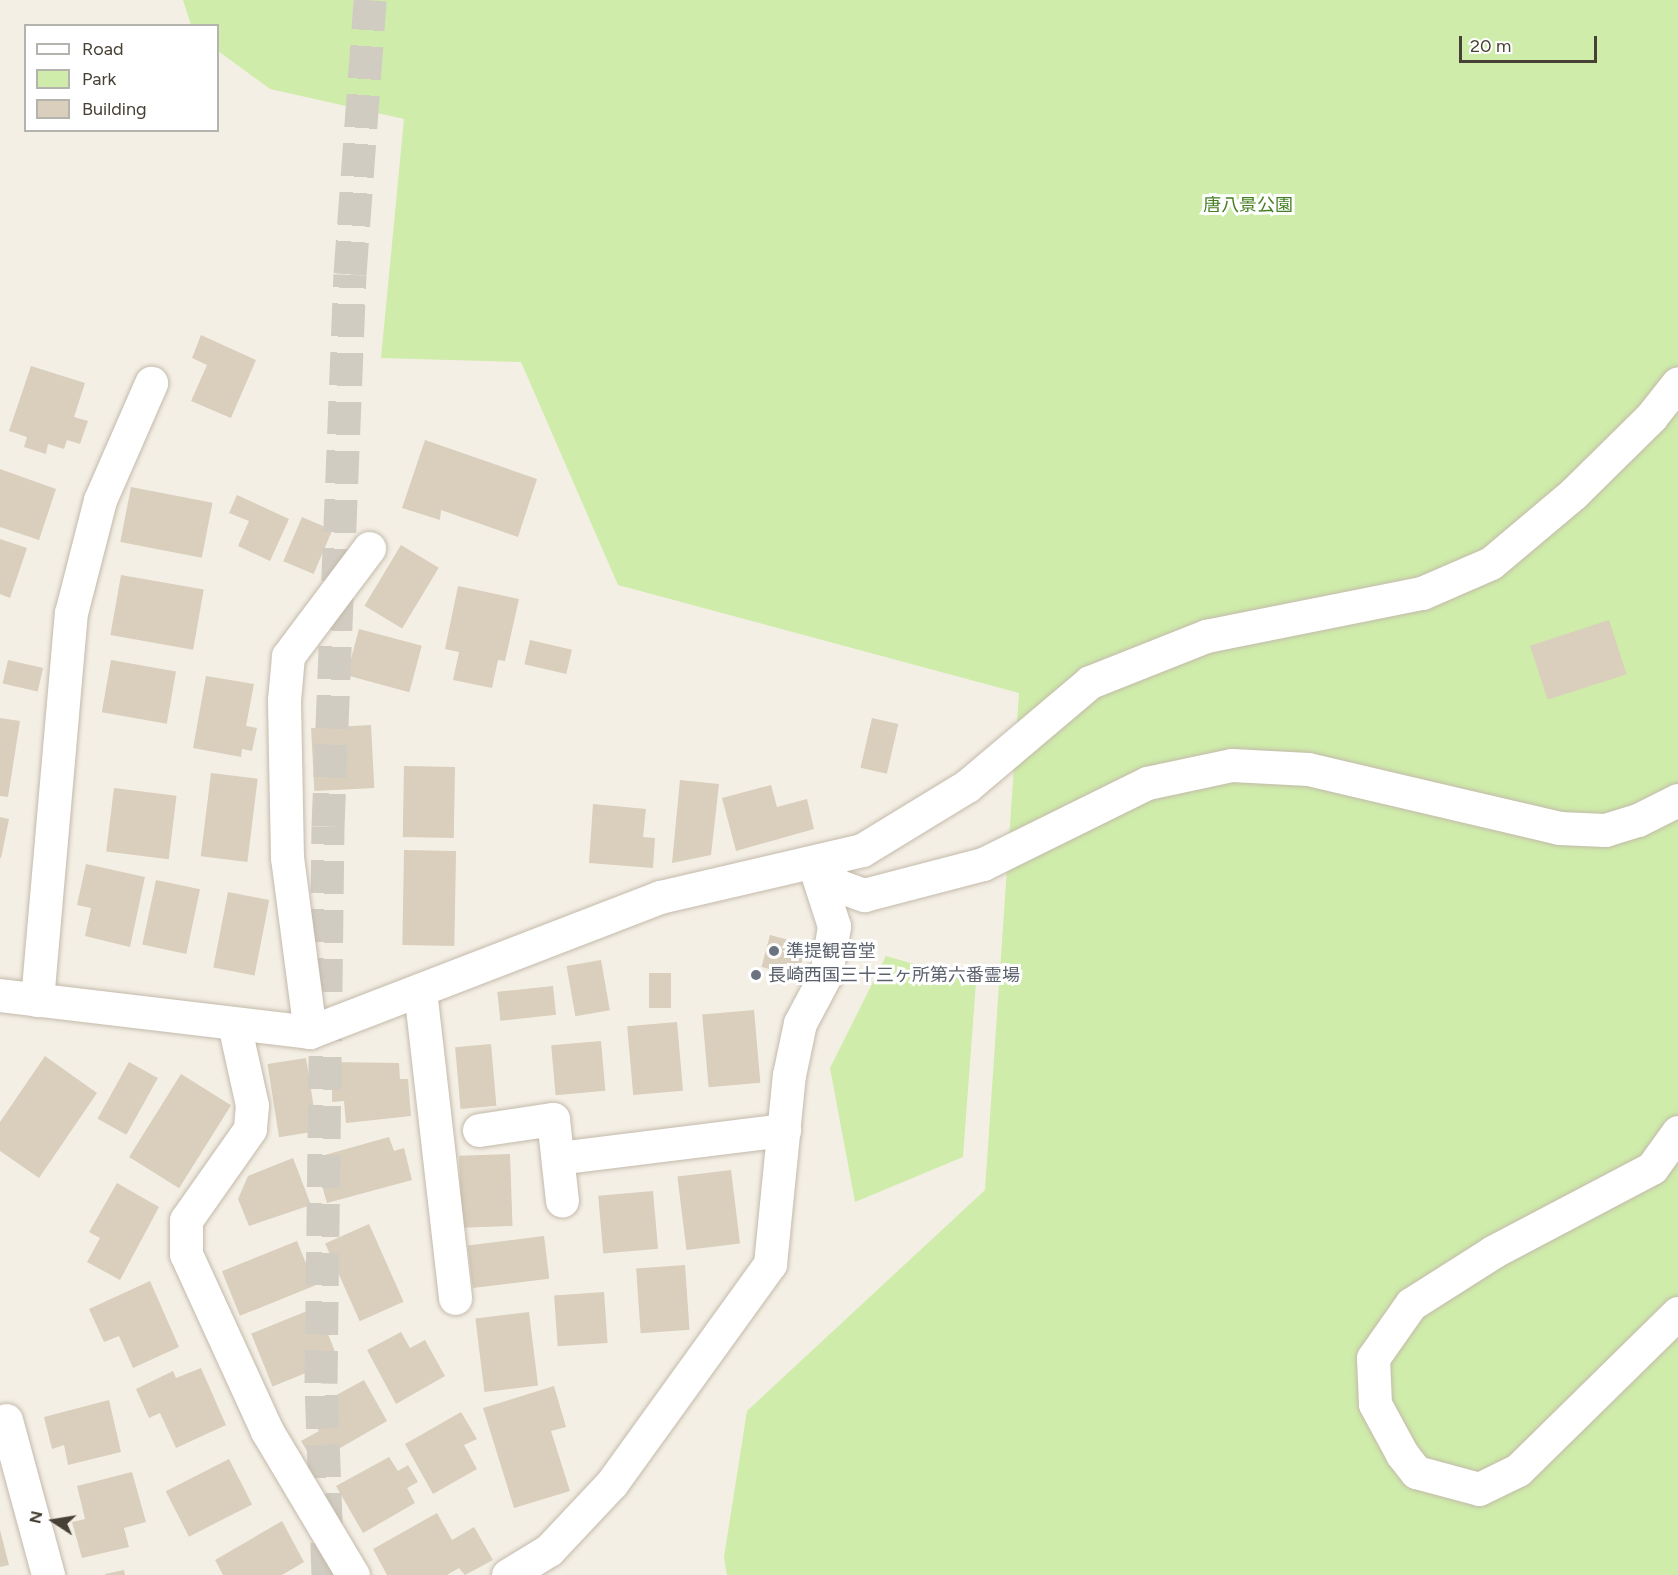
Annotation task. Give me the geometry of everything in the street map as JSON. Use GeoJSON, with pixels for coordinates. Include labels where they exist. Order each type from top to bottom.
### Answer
{"type":"FeatureCollection","features":[{"type":"Feature","properties":{"kind":"street"},"geometry":{"type":"LineString","coordinates":[[37,1000],[71,613],[99,500],[151,382]]}},
{"type":"Feature","properties":{"kind":"street"},"geometry":{"type":"LineString","coordinates":[[0,995],[310,1032],[660,897],[862,850],[967,786],[1090,682],[1206,636],[1422,593],[1491,563],[1573,494],[1651,417],[1678,383]]}},
{"type":"Feature","properties":{"kind":"street"},"geometry":{"type":"LineString","coordinates":[[310,1032],[287,858],[284,700],[288,656],[369,548]]}},
{"type":"Feature","properties":{"kind":"street"},"geometry":{"type":"LineString","coordinates":[[813,862],[839,886],[864,895],[983,864],[1147,783],[1232,765],[1308,769],[1559,828],[1605,830],[1638,820],[1678,800]]}},
{"type":"Feature","properties":{"kind":"street"},"geometry":{"type":"LineString","coordinates":[[508,1575],[549,1563],[612,1483],[770,1264],[789,1075],[800,1023],[826,974],[834,926],[813,862]]}},
{"type":"Feature","properties":{"kind":"street"},"geometry":{"type":"LineString","coordinates":[[420,990],[455,1298]]}},
{"type":"Feature","properties":{"kind":"street"},"geometry":{"type":"LineString","coordinates":[[234,1024],[252,1105],[250,1129],[186,1220],[186,1254],[267,1431],[353,1575]]}},
{"type":"Feature","properties":{"kind":"street"},"geometry":{"type":"LineString","coordinates":[[479,1130],[553,1119],[562,1202]]}},
{"type":"Feature","properties":{"kind":"street"},"geometry":{"type":"LineString","coordinates":[[558,1158],[784,1130]]}},
{"type":"Feature","properties":{"kind":"street"},"geometry":{"type":"LineString","coordinates":[[1678,1132],[1652,1168],[1492,1252],[1411,1304],[1373,1358],[1375,1404],[1402,1454],[1416,1472],[1479,1489],[1518,1470],[1678,1313]]}},
{"type":"Feature","properties":{"kind":"street"},"geometry":{"type":"LineString","coordinates":[[6,1420],[48,1575]]}},
{"type":"Feature","properties":{"kind":"green space","name":"唐八景公園"},"geometry":{"type":"Polygon","coordinates":[[[183,0],[1678,0],[1678,1575],[727,1575],[724,1557],[747,1411],[985,1190],[1019,693],[618,585],[521,362],[381,358],[404,119],[270,89],[219,52],[219,24],[191,24],[183,0]]]}},
{"type":"Feature","properties":{"kind":"green space"},"geometry":{"type":"Polygon","coordinates":[[[886,956],[976,982],[963,1157],[855,1202],[830,1068],[886,956]]]}},
{"type":"Feature","properties":{"kind":"building"},"geometry":{"type":"Polygon","coordinates":[[[201,335],[256,360],[231,418],[191,401],[207,365],[192,358],[201,335]]]}},
{"type":"Feature","properties":{"kind":"building"},"geometry":{"type":"Polygon","coordinates":[[[31,366],[85,383],[74,417],[88,421],[80,444],[67,440],[64,449],[48,444],[46,454],[24,447],[27,437],[9,431],[31,366]]]}},
{"type":"Feature","properties":{"kind":"building"},"geometry":{"type":"Polygon","coordinates":[[[425,440],[537,479],[518,537],[441,510],[440,520],[402,508],[425,440]]]}},
{"type":"Feature","properties":{"kind":"building"},"geometry":{"type":"Polygon","coordinates":[[[0,469],[56,489],[39,540],[0,527],[0,469]]]}},
{"type":"Feature","properties":{"kind":"building"},"geometry":{"type":"Polygon","coordinates":[[[131,487],[212,503],[202,558],[120,542],[131,487]]]}},
{"type":"Feature","properties":{"kind":"building"},"geometry":{"type":"Polygon","coordinates":[[[237,495],[289,519],[270,561],[238,546],[249,521],[229,513],[237,495]]]}},
{"type":"Feature","properties":{"kind":"building"},"geometry":{"type":"Polygon","coordinates":[[[302,517],[332,530],[314,574],[283,561],[302,517]]]}},
{"type":"Feature","properties":{"kind":"building"},"geometry":{"type":"Polygon","coordinates":[[[0,539],[27,548],[10,598],[0,594],[0,539]]]}},
{"type":"Feature","properties":{"kind":"building"},"geometry":{"type":"Polygon","coordinates":[[[401,545],[439,568],[402,629],[364,606],[401,545]]]}},
{"type":"Feature","properties":{"kind":"building"},"geometry":{"type":"Polygon","coordinates":[[[121,575],[204,590],[193,650],[110,635],[121,575]]]}},
{"type":"Feature","properties":{"kind":"building"},"geometry":{"type":"Polygon","coordinates":[[[458,586],[519,599],[505,661],[498,660],[492,688],[453,680],[459,652],[445,649],[458,586]]]}},
{"type":"Feature","properties":{"kind":"building"},"geometry":{"type":"Polygon","coordinates":[[[1609,620],[1627,674],[1548,700],[1530,646],[1609,620]]]}},
{"type":"Feature","properties":{"kind":"building"},"geometry":{"type":"Polygon","coordinates":[[[359,629],[422,646],[409,692],[347,675],[359,629]]]}},
{"type":"Feature","properties":{"kind":"building"},"geometry":{"type":"Polygon","coordinates":[[[530,640],[572,650],[566,674],[524,664],[530,640]]]}},
{"type":"Feature","properties":{"kind":"building"},"geometry":{"type":"Polygon","coordinates":[[[8,660],[43,668],[38,691],[3,683],[8,660]]]}},
{"type":"Feature","properties":{"kind":"building"},"geometry":{"type":"Polygon","coordinates":[[[111,660],[176,671],[167,724],[102,712],[111,660]]]}},
{"type":"Feature","properties":{"kind":"building"},"geometry":{"type":"Polygon","coordinates":[[[206,676],[254,684],[246,726],[257,728],[252,751],[242,749],[241,757],[193,748],[206,676]]]}},
{"type":"Feature","properties":{"kind":"building"},"geometry":{"type":"Polygon","coordinates":[[[0,718],[20,721],[8,797],[0,796],[0,718]]]}},
{"type":"Feature","properties":{"kind":"building"},"geometry":{"type":"Polygon","coordinates":[[[872,718],[898,724],[887,774],[861,768],[872,718]]]}},
{"type":"Feature","properties":{"kind":"building"},"geometry":{"type":"Polygon","coordinates":[[[371,725],[374,788],[314,791],[311,728],[371,725]]]}},
{"type":"Feature","properties":{"kind":"building"},"geometry":{"type":"Polygon","coordinates":[[[404,766],[455,767],[454,838],[403,837],[404,766]]]}},
{"type":"Feature","properties":{"kind":"building"},"geometry":{"type":"Polygon","coordinates":[[[211,773],[258,779],[247,862],[201,856],[211,773]]]}},
{"type":"Feature","properties":{"kind":"building"},"geometry":{"type":"Polygon","coordinates":[[[680,780],[719,784],[711,855],[672,863],[680,780]]]}},
{"type":"Feature","properties":{"kind":"building"},"geometry":{"type":"Polygon","coordinates":[[[771,785],[777,807],[807,799],[814,829],[736,851],[722,798],[771,785]]]}},
{"type":"Feature","properties":{"kind":"building"},"geometry":{"type":"Polygon","coordinates":[[[114,788],[177,796],[169,859],[106,852],[114,788]]]}},
{"type":"Feature","properties":{"kind":"building"},"geometry":{"type":"Polygon","coordinates":[[[593,804],[646,809],[643,837],[655,838],[653,868],[589,863],[593,804]]]}},
{"type":"Feature","properties":{"kind":"building"},"geometry":{"type":"Polygon","coordinates":[[[0,817],[9,819],[1,858],[0,858],[0,817]]]}},
{"type":"Feature","properties":{"kind":"building"},"geometry":{"type":"Polygon","coordinates":[[[404,850],[456,851],[454,946],[402,945],[404,850]]]}},
{"type":"Feature","properties":{"kind":"building"},"geometry":{"type":"Polygon","coordinates":[[[86,864],[145,877],[130,947],[85,936],[91,908],[77,905],[86,864]]]}},
{"type":"Feature","properties":{"kind":"building"},"geometry":{"type":"Polygon","coordinates":[[[156,880],[200,889],[186,954],[142,945],[156,880]]]}},
{"type":"Feature","properties":{"kind":"building"},"geometry":{"type":"Polygon","coordinates":[[[228,892],[269,900],[255,976],[213,968],[228,892]]]}},
{"type":"Feature","properties":{"kind":"building"},"geometry":{"type":"Polygon","coordinates":[[[770,935],[807,945],[798,977],[761,967],[770,935]]]}},
{"type":"Feature","properties":{"kind":"building"},"geometry":{"type":"Polygon","coordinates":[[[601,960],[610,1010],[575,1016],[567,966],[601,960]]]}},
{"type":"Feature","properties":{"kind":"building"},"geometry":{"type":"Polygon","coordinates":[[[649,973],[671,973],[671,1008],[649,1008],[649,973]]]}},
{"type":"Feature","properties":{"kind":"building"},"geometry":{"type":"Polygon","coordinates":[[[553,986],[556,1015],[500,1021],[497,992],[553,986]]]}},
{"type":"Feature","properties":{"kind":"building"},"geometry":{"type":"Polygon","coordinates":[[[754,1010],[760,1083],[709,1087],[702,1015],[754,1010]]]}},
{"type":"Feature","properties":{"kind":"building"},"geometry":{"type":"Polygon","coordinates":[[[677,1022],[683,1091],[633,1095],[627,1026],[677,1022]]]}},
{"type":"Feature","properties":{"kind":"building"},"geometry":{"type":"Polygon","coordinates":[[[601,1041],[605,1091],[556,1095],[551,1045],[601,1041]]]}},
{"type":"Feature","properties":{"kind":"building"},"geometry":{"type":"Polygon","coordinates":[[[491,1044],[496,1106],[461,1109],[455,1047],[491,1044]]]}},
{"type":"Feature","properties":{"kind":"building"},"geometry":{"type":"Polygon","coordinates":[[[45,1056],[97,1093],[39,1178],[0,1151],[0,1122],[45,1056]]]}},
{"type":"Feature","properties":{"kind":"building"},"geometry":{"type":"Polygon","coordinates":[[[306,1058],[318,1131],[279,1137],[267,1064],[306,1058]]]}},
{"type":"Feature","properties":{"kind":"building"},"geometry":{"type":"Polygon","coordinates":[[[129,1062],[158,1078],[126,1135],[97,1119],[129,1062]]]}},
{"type":"Feature","properties":{"kind":"building"},"geometry":{"type":"Polygon","coordinates":[[[332,1062],[399,1063],[400,1079],[408,1079],[411,1116],[346,1123],[344,1101],[332,1102],[332,1062]]]}},
{"type":"Feature","properties":{"kind":"building"},"geometry":{"type":"Polygon","coordinates":[[[181,1074],[231,1105],[179,1188],[129,1157],[181,1074]]]}},
{"type":"Feature","properties":{"kind":"building"},"geometry":{"type":"Polygon","coordinates":[[[389,1137],[394,1151],[404,1148],[412,1180],[327,1203],[314,1158],[389,1137]]]}},
{"type":"Feature","properties":{"kind":"building"},"geometry":{"type":"Polygon","coordinates":[[[510,1154],[513,1226],[462,1228],[459,1156],[510,1154]]]}},
{"type":"Feature","properties":{"kind":"building"},"geometry":{"type":"Polygon","coordinates":[[[293,1158],[311,1205],[249,1226],[238,1199],[248,1176],[293,1158]]]}},
{"type":"Feature","properties":{"kind":"building"},"geometry":{"type":"Polygon","coordinates":[[[731,1170],[740,1243],[686,1250],[677,1177],[731,1170]]]}},
{"type":"Feature","properties":{"kind":"building"},"geometry":{"type":"Polygon","coordinates":[[[117,1183],[159,1207],[120,1280],[87,1262],[100,1238],[89,1232],[117,1183]]]}},
{"type":"Feature","properties":{"kind":"building"},"geometry":{"type":"Polygon","coordinates":[[[653,1191],[658,1249],[603,1254],[598,1196],[653,1191]]]}},
{"type":"Feature","properties":{"kind":"building"},"geometry":{"type":"Polygon","coordinates":[[[369,1224],[404,1302],[360,1321],[325,1244],[369,1224]]]}},
{"type":"Feature","properties":{"kind":"building"},"geometry":{"type":"Polygon","coordinates":[[[544,1236],[549,1279],[473,1288],[468,1245],[544,1236]]]}},
{"type":"Feature","properties":{"kind":"building"},"geometry":{"type":"Polygon","coordinates":[[[297,1241],[315,1286],[240,1316],[222,1271],[297,1241]]]}},
{"type":"Feature","properties":{"kind":"building"},"geometry":{"type":"Polygon","coordinates":[[[685,1265],[690,1330],[641,1333],[636,1268],[685,1265]]]}},
{"type":"Feature","properties":{"kind":"building"},"geometry":{"type":"Polygon","coordinates":[[[150,1281],[179,1347],[133,1368],[119,1336],[104,1342],[89,1309],[150,1281]]]}},
{"type":"Feature","properties":{"kind":"building"},"geometry":{"type":"Polygon","coordinates":[[[604,1292],[608,1343],[558,1346],[554,1295],[604,1292]]]}},
{"type":"Feature","properties":{"kind":"building"},"geometry":{"type":"Polygon","coordinates":[[[317,1307],[338,1360],[273,1386],[251,1334],[317,1307]]]}},
{"type":"Feature","properties":{"kind":"building"},"geometry":{"type":"Polygon","coordinates":[[[529,1312],[538,1385],[484,1392],[475,1319],[529,1312]]]}},
{"type":"Feature","properties":{"kind":"building"},"geometry":{"type":"Polygon","coordinates":[[[401,1332],[410,1348],[425,1340],[445,1376],[396,1404],[367,1350],[401,1332]]]}},
{"type":"Feature","properties":{"kind":"building"},"geometry":{"type":"Polygon","coordinates":[[[201,1368],[226,1425],[176,1448],[160,1413],[149,1418],[136,1389],[173,1371],[176,1378],[201,1368]]]}},
{"type":"Feature","properties":{"kind":"building"},"geometry":{"type":"Polygon","coordinates":[[[364,1380],[387,1421],[314,1463],[301,1441],[319,1431],[307,1411],[364,1380]]]}},
{"type":"Feature","properties":{"kind":"building"},"geometry":{"type":"Polygon","coordinates":[[[554,1386],[566,1427],[551,1431],[570,1491],[514,1508],[483,1408],[554,1386]]]}},
{"type":"Feature","properties":{"kind":"building"},"geometry":{"type":"Polygon","coordinates":[[[109,1400],[121,1452],[68,1465],[64,1445],[52,1449],[44,1417],[109,1400]]]}},
{"type":"Feature","properties":{"kind":"building"},"geometry":{"type":"Polygon","coordinates":[[[461,1412],[477,1439],[464,1445],[477,1469],[433,1494],[405,1444],[461,1412]]]}},
{"type":"Feature","properties":{"kind":"building"},"geometry":{"type":"Polygon","coordinates":[[[389,1457],[398,1471],[408,1465],[418,1482],[407,1488],[415,1503],[363,1533],[336,1486],[389,1457]]]}},
{"type":"Feature","properties":{"kind":"building"},"geometry":{"type":"Polygon","coordinates":[[[229,1459],[252,1504],[189,1537],[166,1491],[229,1459]]]}},
{"type":"Feature","properties":{"kind":"building"},"geometry":{"type":"Polygon","coordinates":[[[132,1472],[146,1522],[124,1528],[129,1547],[82,1558],[72,1522],[85,1519],[77,1486],[132,1472]]]}},
{"type":"Feature","properties":{"kind":"building"},"geometry":{"type":"Polygon","coordinates":[[[437,1513],[452,1540],[474,1527],[493,1560],[465,1575],[459,1568],[447,1575],[387,1575],[373,1549],[437,1513]]]}},
{"type":"Feature","properties":{"kind":"building"},"geometry":{"type":"Polygon","coordinates":[[[282,1521],[304,1562],[282,1575],[223,1575],[215,1560],[282,1521]]]}},
{"type":"Feature","properties":{"kind":"building"},"geometry":{"type":"Polygon","coordinates":[[[0,1530],[9,1565],[0,1567],[0,1530]]]}},
{"type":"Feature","properties":{"kind":"building"},"geometry":{"type":"Polygon","coordinates":[[[124,1570],[125,1575],[105,1575],[105,1574],[124,1570]]]}},
{"type":"Feature","properties":{"kind":"tunnel"},"geometry":{"type":"LineString","coordinates":[[328,1575],[321,1383],[328,826],[350,274],[370,0]]}},
{"type":"Feature","properties":{"kind":"place","name":"準提観音堂"},"geometry":{"type":"Point","coordinates":[774,951]}},
{"type":"Feature","properties":{"kind":"place","name":"長崎西国三十三ヶ所第六番霊場"},"geometry":{"type":"Point","coordinates":[756,975]}}]}
